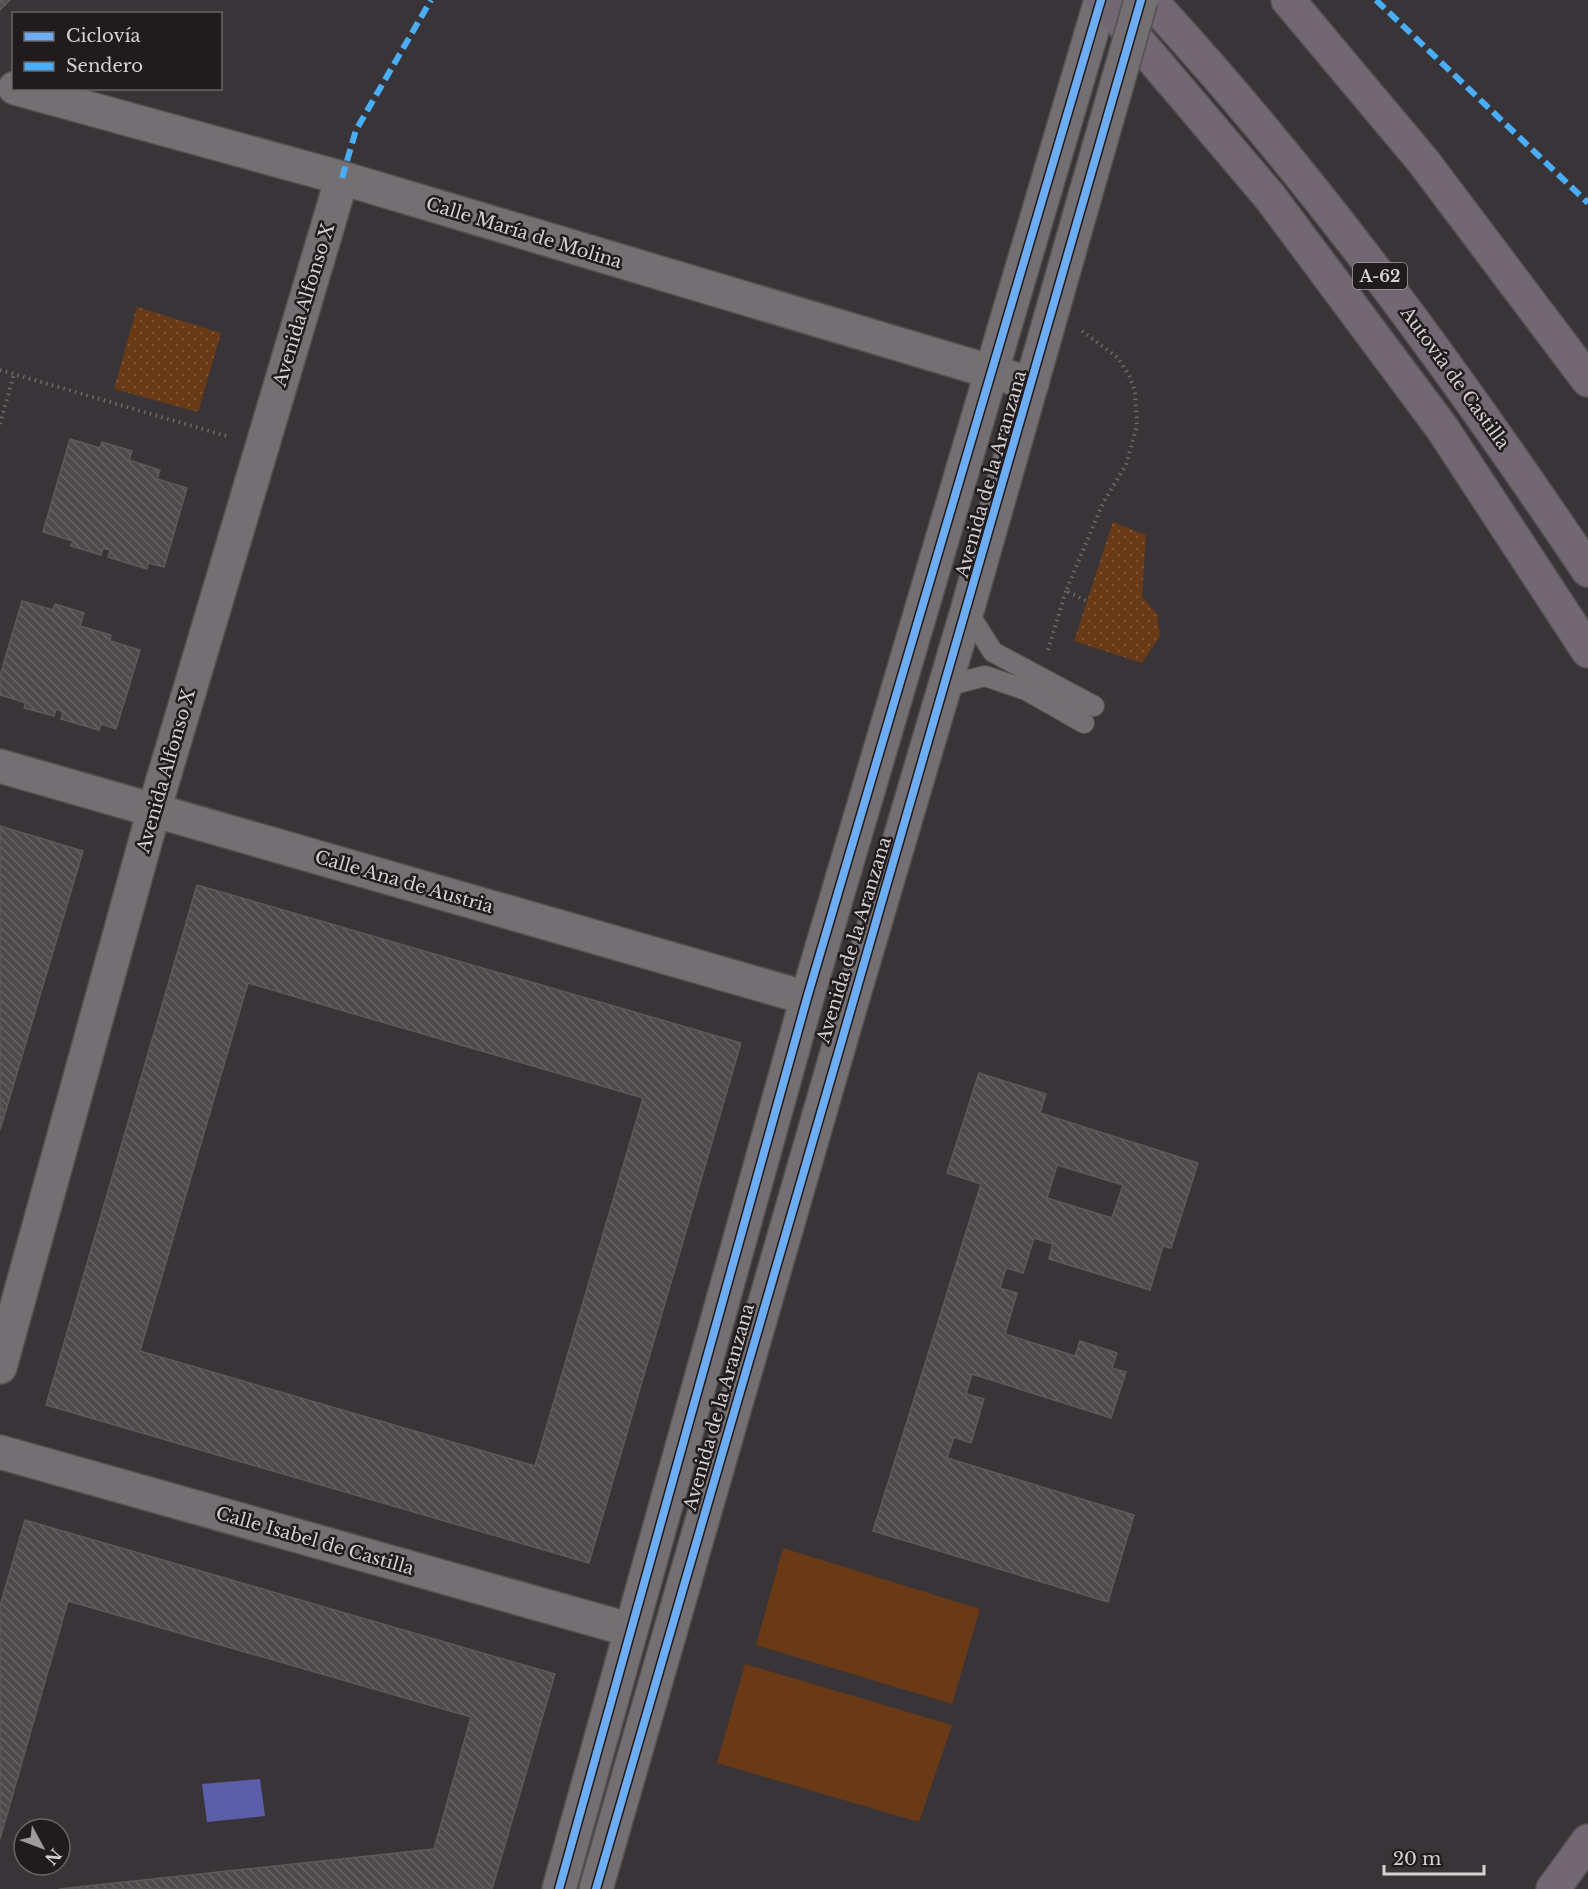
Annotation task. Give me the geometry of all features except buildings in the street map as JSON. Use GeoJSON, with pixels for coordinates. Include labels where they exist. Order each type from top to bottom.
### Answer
{"type":"FeatureCollection","features":[{"type":"Feature","properties":{"kind":"highway"},"geometry":{"type":"LineString","coordinates":[[1102,0],[1270,197],[1442,428],[1588,651]]}},
{"type":"Feature","properties":{"kind":"highway","name":"Autovía de Castilla"},"geometry":{"type":"LineString","coordinates":[[1150,0],[1335,216],[1489,423],[1588,570]]}},
{"type":"Feature","properties":{"kind":"highway"},"geometry":{"type":"LineString","coordinates":[[1288,0],[1423,161],[1588,380]]}},
{"type":"Feature","properties":{"kind":"highway"},"geometry":{"type":"LineString","coordinates":[[1553,1889],[1588,1841]]}},
{"type":"Feature","properties":{"kind":"street","name":"Avenida de la Aranzana"},"geometry":{"type":"LineString","coordinates":[[559,1889],[807,999],[1102,0]]}},
{"type":"Feature","properties":{"kind":"street","name":"Avenida de la Aranzana"},"geometry":{"type":"LineString","coordinates":[[596,1889],[849,1011],[968,612],[1141,0]]}},
{"type":"Feature","properties":{"kind":"street","name":"Calle María de Molina"},"geometry":{"type":"LineString","coordinates":[[21,90],[342,178],[1032,384]]}},
{"type":"Feature","properties":{"kind":"street","name":"Avenida Alfonso X"},"geometry":{"type":"LineString","coordinates":[[0,1367],[154,810],[342,178]]}},
{"type":"Feature","properties":{"kind":"street","name":"Calle Ana de Austria"},"geometry":{"type":"LineString","coordinates":[[0,765],[807,999]]}},
{"type":"Feature","properties":{"kind":"street","name":"Calle Isabel de Castilla"},"geometry":{"type":"LineString","coordinates":[[0,1452],[631,1630]]}},
{"type":"Feature","properties":{"kind":"lane"},"geometry":{"type":"LineString","coordinates":[[946,686],[985,676],[1089,714],[1034,674],[993,652],[968,612]]}},
{"type":"Feature","properties":{"kind":"path"},"geometry":{"type":"LineString","coordinates":[[1034,674],[1047,653],[1066,591],[1103,503],[1126,465],[1137,426],[1135,391],[1119,358],[1053,311]]}},
{"type":"Feature","properties":{"kind":"path"},"geometry":{"type":"LineString","coordinates":[[0,370],[262,447]]}},
{"type":"Feature","properties":{"kind":"path"},"geometry":{"type":"LineString","coordinates":[[0,424],[14,374]]}},
{"type":"Feature","properties":{"kind":"path"},"geometry":{"type":"LineString","coordinates":[[1066,591],[1087,601]]}},
{"type":"Feature","properties":{"kind":"shaded area"},"geometry":{"type":"Polygon","coordinates":[[[137,307],[221,333],[198,412],[114,389],[137,307]]]}},
{"type":"Feature","properties":{"kind":"shaded area"},"geometry":{"type":"Polygon","coordinates":[[[1113,522],[1146,535],[1142,597],[1157,614],[1160,636],[1142,663],[1074,641],[1113,522]]]}},
{"type":"Feature","properties":{"kind":"shaded area"},"geometry":{"type":"Polygon","coordinates":[[[783,1548],[980,1609],[952,1704],[756,1645],[783,1548]]]}},
{"type":"Feature","properties":{"kind":"shaded area"},"geometry":{"type":"Polygon","coordinates":[[[745,1664],[952,1725],[919,1822],[717,1763],[745,1664]]]}},
{"type":"Feature","properties":{"kind":"shaded area"},"geometry":{"type":"Polygon","coordinates":[[[260,1779],[265,1816],[207,1822],[202,1784],[260,1779]]]}},
{"type":"Feature","properties":{"kind":"marked path"},"geometry":{"type":"LineString","coordinates":[[342,178],[356,130],[431,0]]}},
{"type":"Feature","properties":{"kind":"marked path"},"geometry":{"type":"LineString","coordinates":[[1376,0],[1588,203]]}},
{"type":"Feature","properties":{"kind":"cycle path"},"geometry":{"type":"LineString","coordinates":[[559,1889],[807,998],[1101,0]]}},
{"type":"Feature","properties":{"kind":"cycle path"},"geometry":{"type":"LineString","coordinates":[[596,1889],[1141,0]]}}]}
